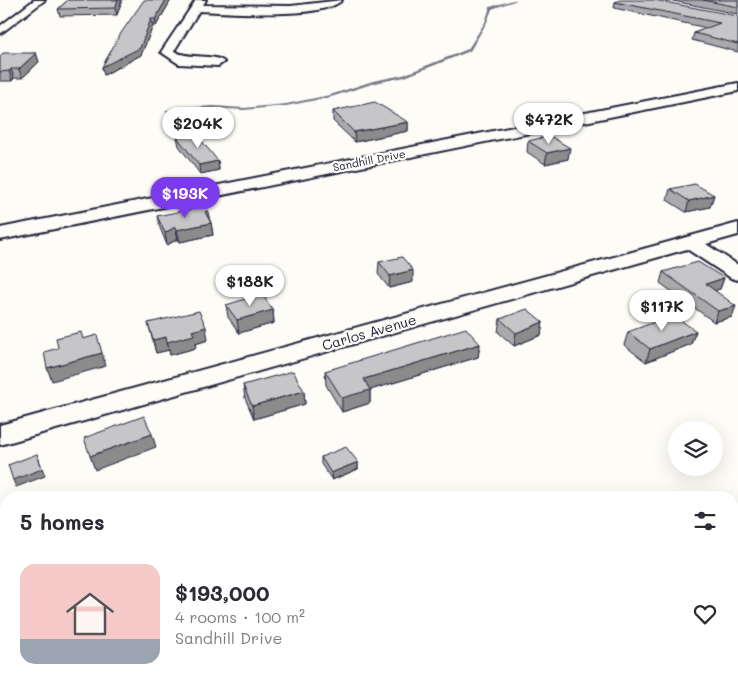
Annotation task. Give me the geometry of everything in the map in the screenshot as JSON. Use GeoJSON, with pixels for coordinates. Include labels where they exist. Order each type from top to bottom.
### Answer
{"type":"FeatureCollection","features":[{"type":"Feature","properties":{"kind":"street"},"geometry":{"type":"LineString","coordinates":[[0,31],[40,0]]}},
{"type":"Feature","properties":{"kind":"street"},"geometry":{"type":"LineString","coordinates":[[218,62],[179,60],[167,52],[198,4],[311,8],[330,4],[338,0]]}},
{"type":"Feature","properties":{"kind":"street","name":"Sandhill Drive"},"geometry":{"type":"LineString","coordinates":[[0,234],[738,87]]}},
{"type":"Feature","properties":{"kind":"street","name":"Carlos Avenue"},"geometry":{"type":"LineString","coordinates":[[0,435],[738,229]]}},
{"type":"Feature","properties":{"kind":"street"},"geometry":{"type":"LineString","coordinates":[[689,242],[738,274]]}},
{"type":"Feature","properties":{"kind":"building"},"geometry":{"type":"Polygon","coordinates":[[[68,0],[118,0],[115,8],[58,9],[68,0]]]}},
{"type":"Feature","properties":{"kind":"building"},"geometry":{"type":"Polygon","coordinates":[[[144,0],[166,0],[155,19],[151,19],[140,48],[102,67],[119,36],[144,0]]]}},
{"type":"Feature","properties":{"kind":"building"},"geometry":{"type":"Polygon","coordinates":[[[620,0],[654,0],[738,16],[738,44],[694,33],[720,23],[615,2],[620,0]]]}},
{"type":"Feature","properties":{"kind":"building"},"geometry":{"type":"Polygon","coordinates":[[[703,0],[738,0],[738,7],[703,0]]]}},
{"type":"Feature","properties":{"kind":"building"},"geometry":{"type":"Polygon","coordinates":[[[3,53],[36,53],[19,69],[0,72],[0,56],[3,53]]]}},
{"type":"Feature","properties":{"kind":"building"},"geometry":{"type":"Polygon","coordinates":[[[375,102],[408,122],[354,132],[333,111],[375,102]]]}},
{"type":"Feature","properties":{"kind":"building"},"geometry":{"type":"Polygon","coordinates":[[[196,134],[218,161],[199,165],[177,137],[196,134]]]}},
{"type":"Feature","properties":{"kind":"building"},"geometry":{"type":"Polygon","coordinates":[[[550,136],[570,148],[547,153],[528,141],[550,136]]]}},
{"type":"Feature","properties":{"kind":"building"},"geometry":{"type":"Polygon","coordinates":[[[695,184],[714,195],[689,201],[670,189],[695,184]]]}},
{"type":"Feature","properties":{"kind":"building"},"geometry":{"type":"Polygon","coordinates":[[[207,206],[208,211],[205,212],[211,223],[177,230],[175,227],[165,233],[157,216],[207,206]]]}},
{"type":"Feature","properties":{"kind":"building"},"geometry":{"type":"Polygon","coordinates":[[[402,257],[413,270],[390,276],[379,262],[402,257]]]}},
{"type":"Feature","properties":{"kind":"building"},"geometry":{"type":"Polygon","coordinates":[[[698,262],[724,278],[706,284],[736,306],[718,311],[663,272],[698,262]]]}},
{"type":"Feature","properties":{"kind":"building"},"geometry":{"type":"Polygon","coordinates":[[[262,294],[273,310],[237,320],[226,305],[262,294]]]}},
{"type":"Feature","properties":{"kind":"building"},"geometry":{"type":"Polygon","coordinates":[[[527,309],[543,322],[516,333],[500,319],[527,309]]]}},
{"type":"Feature","properties":{"kind":"building"},"geometry":{"type":"Polygon","coordinates":[[[199,311],[206,327],[192,331],[194,335],[167,342],[166,337],[153,340],[148,323],[199,311]]]}},
{"type":"Feature","properties":{"kind":"building"},"geometry":{"type":"Polygon","coordinates":[[[673,315],[696,331],[650,349],[628,332],[673,315]]]}},
{"type":"Feature","properties":{"kind":"building"},"geometry":{"type":"Polygon","coordinates":[[[466,328],[480,344],[364,379],[370,390],[342,398],[325,371],[466,328]]]}},
{"type":"Feature","properties":{"kind":"building"},"geometry":{"type":"Polygon","coordinates":[[[81,332],[83,339],[97,335],[102,353],[47,368],[44,352],[58,348],[56,338],[81,332]]]}},
{"type":"Feature","properties":{"kind":"building"},"geometry":{"type":"Polygon","coordinates":[[[293,371],[304,391],[252,406],[243,385],[293,371]]]}},
{"type":"Feature","properties":{"kind":"building"},"geometry":{"type":"Polygon","coordinates":[[[144,416],[152,434],[90,456],[84,438],[144,416]]]}},
{"type":"Feature","properties":{"kind":"building"},"geometry":{"type":"Polygon","coordinates":[[[346,447],[358,462],[331,473],[321,457],[346,447]]]}},
{"type":"Feature","properties":{"kind":"building"},"geometry":{"type":"Polygon","coordinates":[[[37,454],[42,469],[13,480],[8,465],[37,454]]]}},
{"type":"Feature","properties":{"kind":"waterway"},"geometry":{"type":"LineString","coordinates":[[167,111],[212,107],[244,109],[286,105],[331,96],[374,82],[404,76],[469,50],[486,22],[491,8],[516,0]]}}]}
